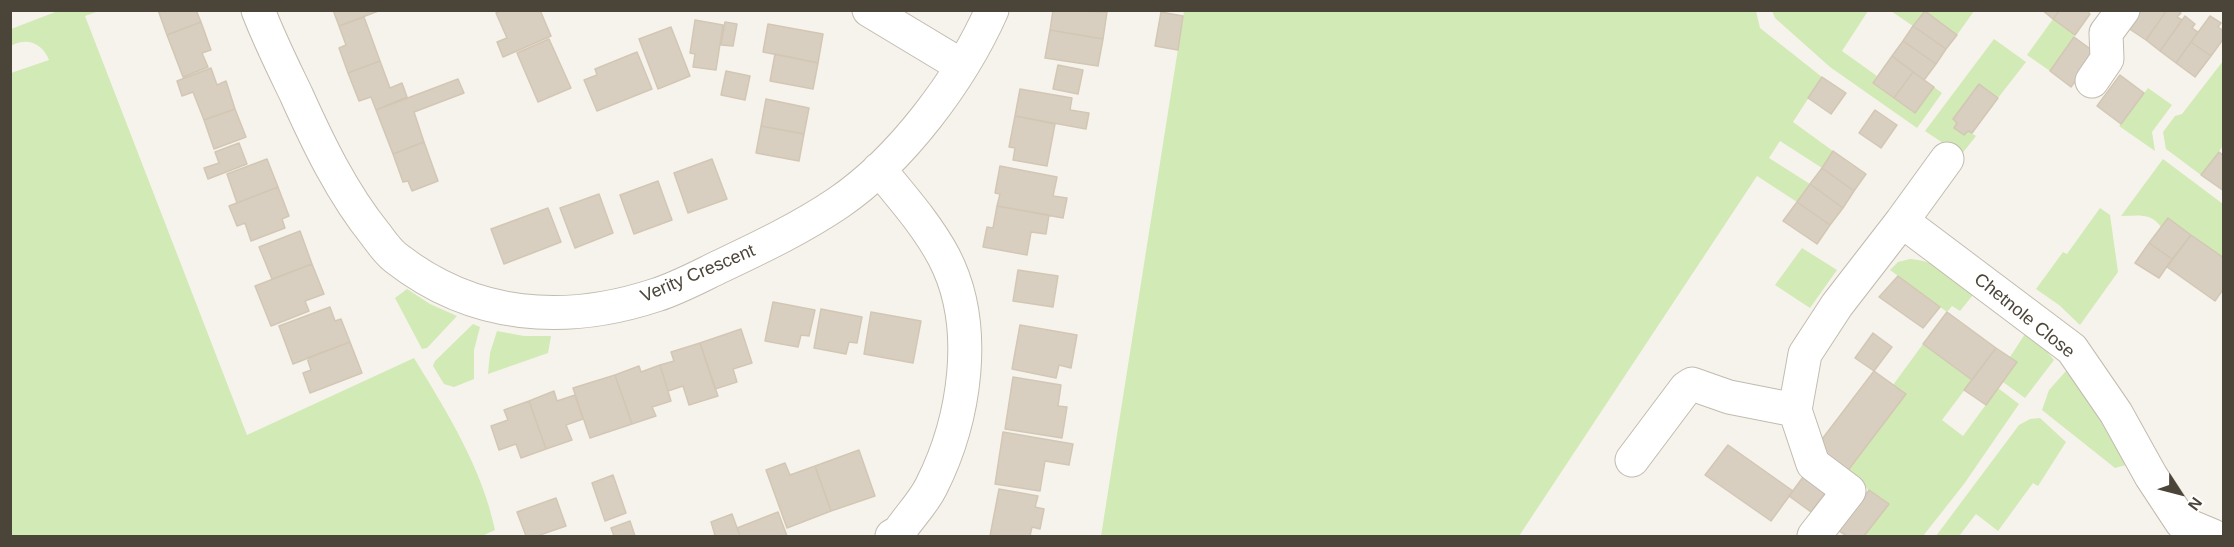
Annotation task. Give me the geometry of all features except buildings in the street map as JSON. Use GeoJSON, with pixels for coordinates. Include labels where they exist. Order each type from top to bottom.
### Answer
{"type":"FeatureCollection","features":[{"type":"Feature","properties":{"kind":"street","name":"Verity Crescent"},"geometry":{"type":"LineString","coordinates":[[258,10],[309,123],[345,191],[366,224],[393,256],[416,273],[446,289],[497,308],[553,314],[599,310],[658,295],[775,240],[839,202],[879,169],[934,108],[962,66],[992,10]]}},
{"type":"Feature","properties":{"kind":"street"},"geometry":{"type":"LineString","coordinates":[[869,10],[962,66]]}},
{"type":"Feature","properties":{"kind":"street"},"geometry":{"type":"LineString","coordinates":[[2092,81],[2107,59],[2106,33],[2123,10]]}},
{"type":"Feature","properties":{"kind":"street"},"geometry":{"type":"LineString","coordinates":[[1814,537],[1849,491],[1813,464],[1795,410],[1805,354],[1837,305],[1947,159]]}},
{"type":"Feature","properties":{"kind":"street"},"geometry":{"type":"LineString","coordinates":[[879,169],[917,215],[945,258],[961,302],[964,334],[963,390],[951,440],[930,489],[899,532],[892,537]]}},
{"type":"Feature","properties":{"kind":"street","name":"Chetnole Close"},"geometry":{"type":"LineString","coordinates":[[1902,221],[2072,349],[2116,413],[2151,476],[2171,530],[2213,537]]}},
{"type":"Feature","properties":{"kind":"street"},"geometry":{"type":"LineString","coordinates":[[1632,460],[1686,388],[1692,384],[1729,397],[1795,410]]}},
{"type":"Feature","properties":{"kind":"green space"},"geometry":{"type":"Polygon","coordinates":[[[58,11],[99,11],[85,16],[247,435],[414,358],[462,441],[482,485],[495,530],[482,536],[11,536],[11,73],[49,60],[42,49],[33,43],[23,42],[11,46],[11,29],[58,11]]]}},
{"type":"Feature","properties":{"kind":"green space"},"geometry":{"type":"Polygon","coordinates":[[[1184,11],[1756,11],[1760,28],[1822,77],[1793,122],[1833,151],[1822,168],[1780,141],[1769,158],[1810,184],[1797,202],[1757,176],[1519,536],[1101,536],[1184,11]]]}},
{"type":"Feature","properties":{"kind":"green space"},"geometry":{"type":"Polygon","coordinates":[[[1772,11],[1868,11],[1842,51],[1877,76],[1873,83],[1915,113],[1934,87],[1942,93],[1917,128],[1830,67],[1775,18],[1772,11]]]}},
{"type":"Feature","properties":{"kind":"green space"},"geometry":{"type":"Polygon","coordinates":[[[1891,11],[1925,11],[1913,26],[1891,11]]]}},
{"type":"Feature","properties":{"kind":"green space"},"geometry":{"type":"Polygon","coordinates":[[[1925,11],[1974,11],[1957,35],[1925,11]]]}},
{"type":"Feature","properties":{"kind":"green space"},"geometry":{"type":"Polygon","coordinates":[[[2053,19],[2075,35],[2050,71],[2027,55],[2053,19]]]}},
{"type":"Feature","properties":{"kind":"green space"},"geometry":{"type":"Polygon","coordinates":[[[1994,39],[2026,62],[1998,98],[1979,84],[1953,119],[1957,123],[1954,128],[1964,135],[1968,131],[1976,136],[1961,155],[1925,131],[1994,39]]]}},
{"type":"Feature","properties":{"kind":"green space"},"geometry":{"type":"Polygon","coordinates":[[[2223,61],[2223,146],[2201,175],[2166,149],[2163,132],[2175,116],[2182,114],[2223,61]]]}},
{"type":"Feature","properties":{"kind":"green space"},"geometry":{"type":"Polygon","coordinates":[[[2148,88],[2172,105],[2152,132],[2155,151],[2119,126],[2148,88]]]}},
{"type":"Feature","properties":{"kind":"green space"},"geometry":{"type":"Polygon","coordinates":[[[2163,159],[2223,204],[2223,258],[2168,218],[2161,227],[2148,217],[2121,216],[2163,159]]]}},
{"type":"Feature","properties":{"kind":"green space"},"geometry":{"type":"Polygon","coordinates":[[[2100,208],[2110,215],[2118,272],[2080,325],[2059,305],[2036,289],[2063,252],[2067,254],[2100,208]]]}},
{"type":"Feature","properties":{"kind":"green space"},"geometry":{"type":"Polygon","coordinates":[[[1802,248],[1837,270],[1810,308],[1775,285],[1802,248]]]}},
{"type":"Feature","properties":{"kind":"green space"},"geometry":{"type":"Polygon","coordinates":[[[1910,259],[1920,260],[1937,267],[1973,295],[1960,311],[1952,306],[1947,312],[1890,270],[1898,262],[1910,259]]]}},
{"type":"Feature","properties":{"kind":"green space"},"geometry":{"type":"Polygon","coordinates":[[[407,289],[430,304],[457,316],[427,348],[422,349],[395,298],[407,289]]]}},
{"type":"Feature","properties":{"kind":"green space"},"geometry":{"type":"Polygon","coordinates":[[[473,324],[480,327],[474,350],[474,379],[454,387],[444,384],[433,366],[435,361],[473,324]]]}},
{"type":"Feature","properties":{"kind":"green space"},"geometry":{"type":"Polygon","coordinates":[[[497,331],[524,336],[551,336],[548,353],[488,374],[490,353],[497,331]]]}},
{"type":"Feature","properties":{"kind":"green space"},"geometry":{"type":"Polygon","coordinates":[[[2025,334],[2043,347],[2054,360],[2025,398],[2003,382],[2017,362],[2010,357],[2025,334]]]}},
{"type":"Feature","properties":{"kind":"green space"},"geometry":{"type":"Polygon","coordinates":[[[1923,344],[1972,380],[1942,420],[1963,436],[1998,388],[2019,404],[1964,484],[1923,536],[1864,536],[1888,504],[1846,473],[1893,410],[1893,385],[1923,344]]]}},
{"type":"Feature","properties":{"kind":"green space"},"geometry":{"type":"Polygon","coordinates":[[[2066,371],[2099,416],[2126,465],[2115,468],[2042,410],[2049,390],[2066,371]]]}},
{"type":"Feature","properties":{"kind":"green space"},"geometry":{"type":"Polygon","coordinates":[[[2040,418],[2066,442],[2038,486],[2033,483],[1998,531],[1976,514],[1959,536],[1936,536],[2019,425],[2030,419],[2040,418]]]}}]}
